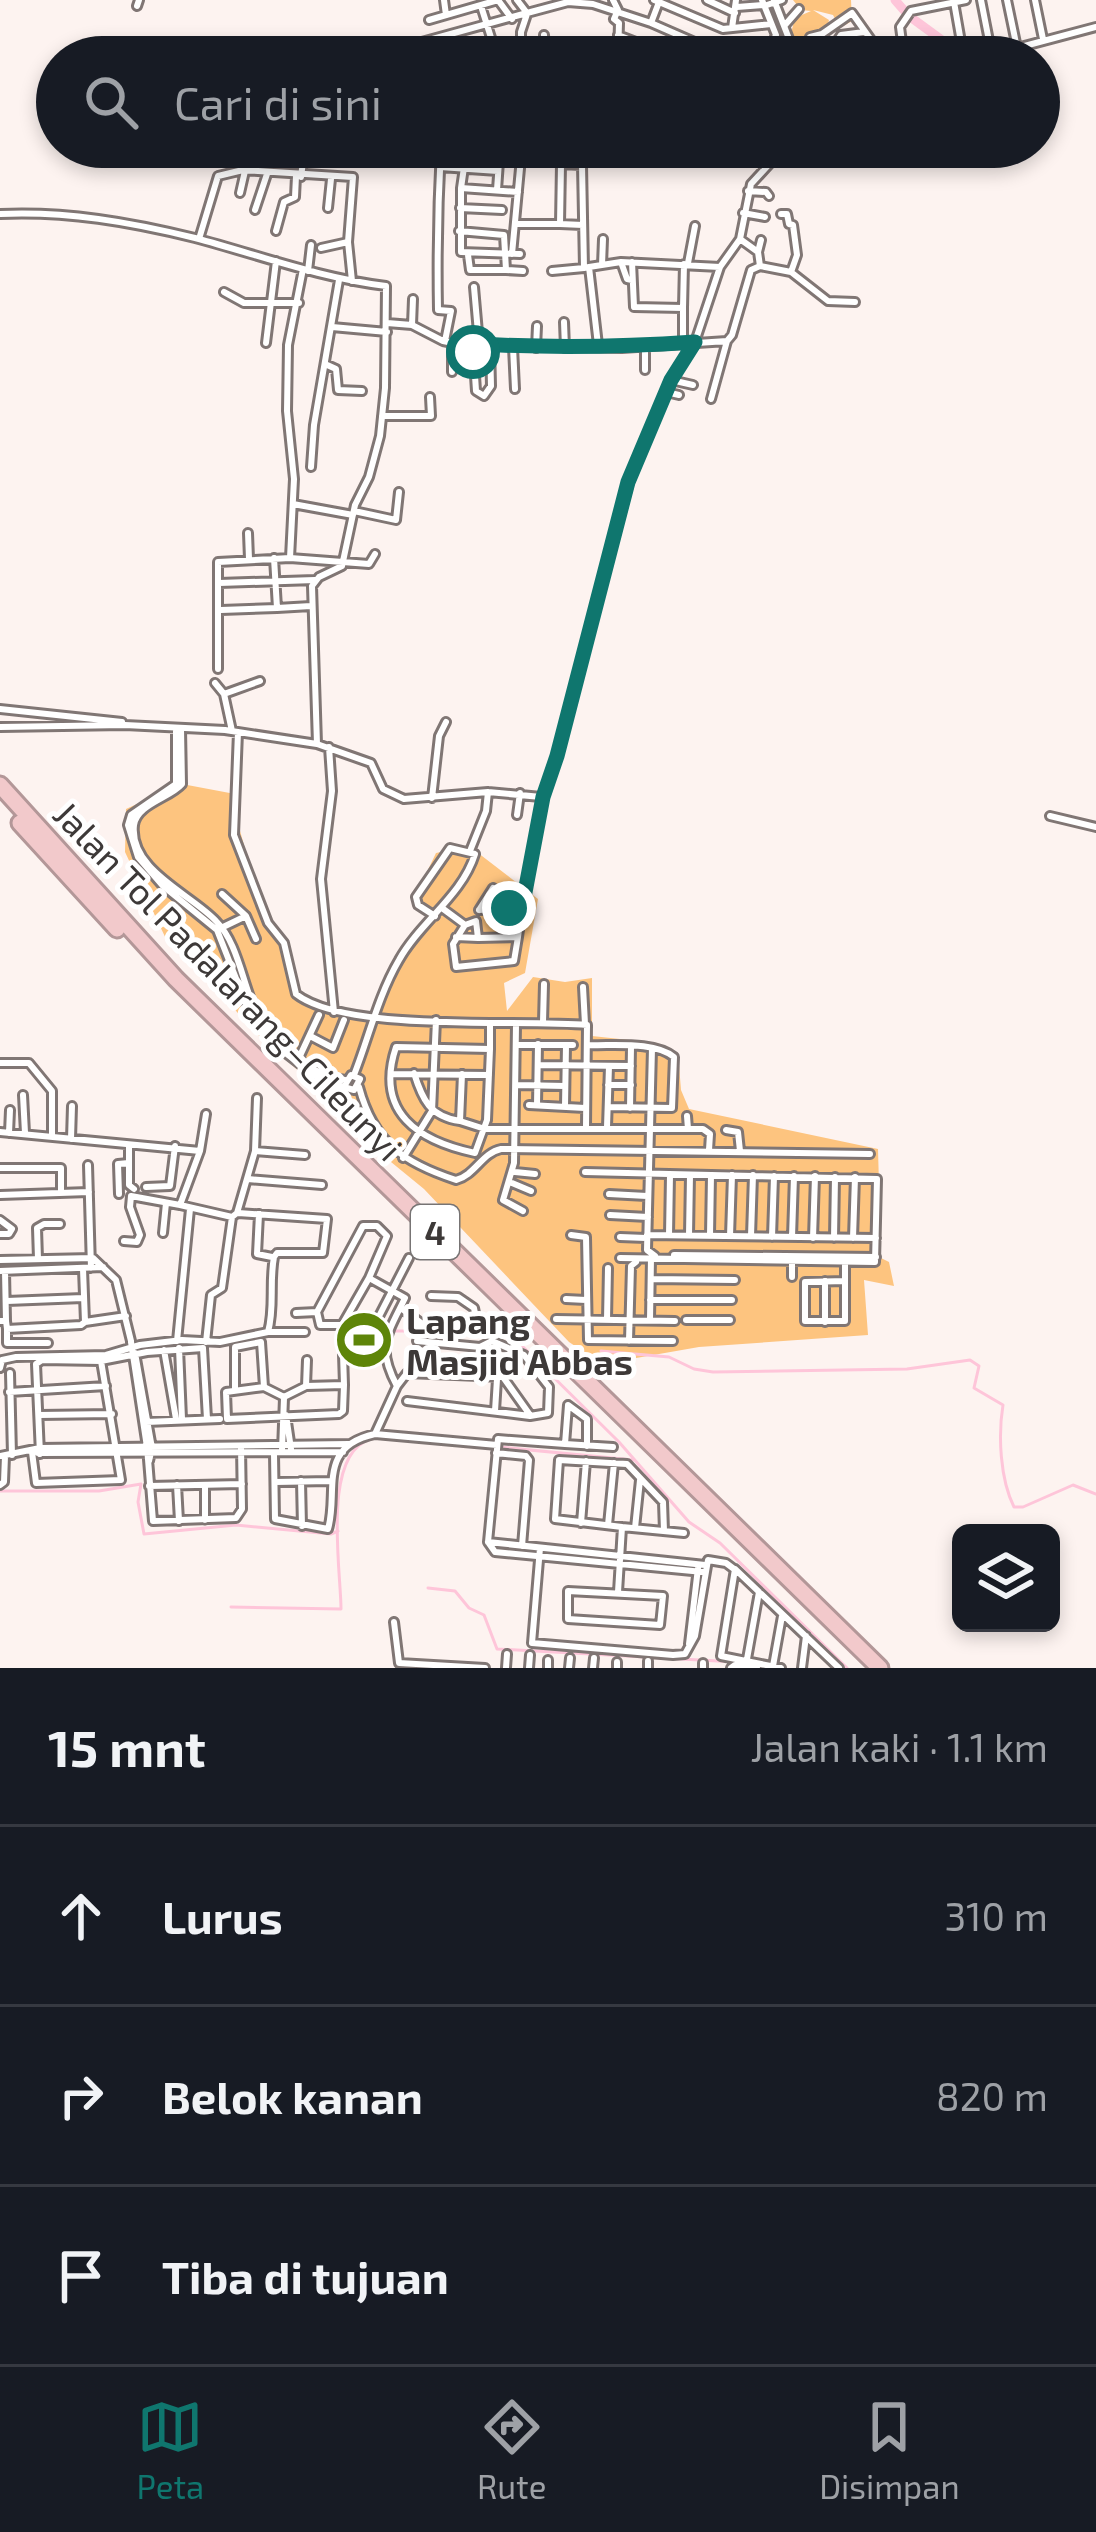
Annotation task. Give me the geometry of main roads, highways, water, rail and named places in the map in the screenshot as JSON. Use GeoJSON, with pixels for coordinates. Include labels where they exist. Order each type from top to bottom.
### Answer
{"type":"FeatureCollection","features":[{"type":"Feature","properties":{"kind":"highway","name":"Jalan Tol Padalarang–Cileunyi"},"geometry":{"type":"LineString","coordinates":[[0,785],[176,979],[880,1668]]}},
{"type":"Feature","properties":{"kind":"highway","name":"Jalan Tol Padalarang–Cileunyi"},"geometry":{"type":"LineString","coordinates":[[0,799],[168,983],[868,1668]]}},
{"type":"Feature","properties":{"kind":"waterway"},"geometry":{"type":"LineString","coordinates":[[895,0],[936,36]]}},
{"type":"Feature","properties":{"kind":"waterway"},"geometry":{"type":"LineString","coordinates":[[349,1331],[407,1331],[414,1325],[423,1326]]}},
{"type":"Feature","properties":{"kind":"waterway"},"geometry":{"type":"LineString","coordinates":[[433,1327],[490,1330],[517,1341],[619,1442],[689,1522],[720,1543],[847,1668]]}},
{"type":"Feature","properties":{"kind":"waterway"},"geometry":{"type":"LineString","coordinates":[[601,1351],[669,1357],[713,1372],[907,1369],[970,1360],[979,1366],[974,1388],[1003,1405],[1001,1457],[1014,1507],[1073,1485],[1096,1494]]}},
{"type":"Feature","properties":{"kind":"waterway"},"geometry":{"type":"LineString","coordinates":[[231,1607],[341,1609],[337,1515],[345,1466],[355,1449],[379,1437],[447,1444]]}},
{"type":"Feature","properties":{"kind":"waterway"},"geometry":{"type":"LineString","coordinates":[[499,1447],[633,1460]]}},
{"type":"Feature","properties":{"kind":"waterway"},"geometry":{"type":"LineString","coordinates":[[0,1491],[99,1491],[141,1484],[138,1502],[144,1534],[236,1525],[338,1531]]}},
{"type":"Feature","properties":{"kind":"waterway"},"geometry":{"type":"LineString","coordinates":[[428,1588],[455,1591],[469,1608],[484,1615],[497,1649],[736,1662]]}},
{"type":"Feature","properties":{"kind":"place","name":"Lapang Masjid Abbas"},"geometry":{"type":"Point","coordinates":[364,1340]}}]}
